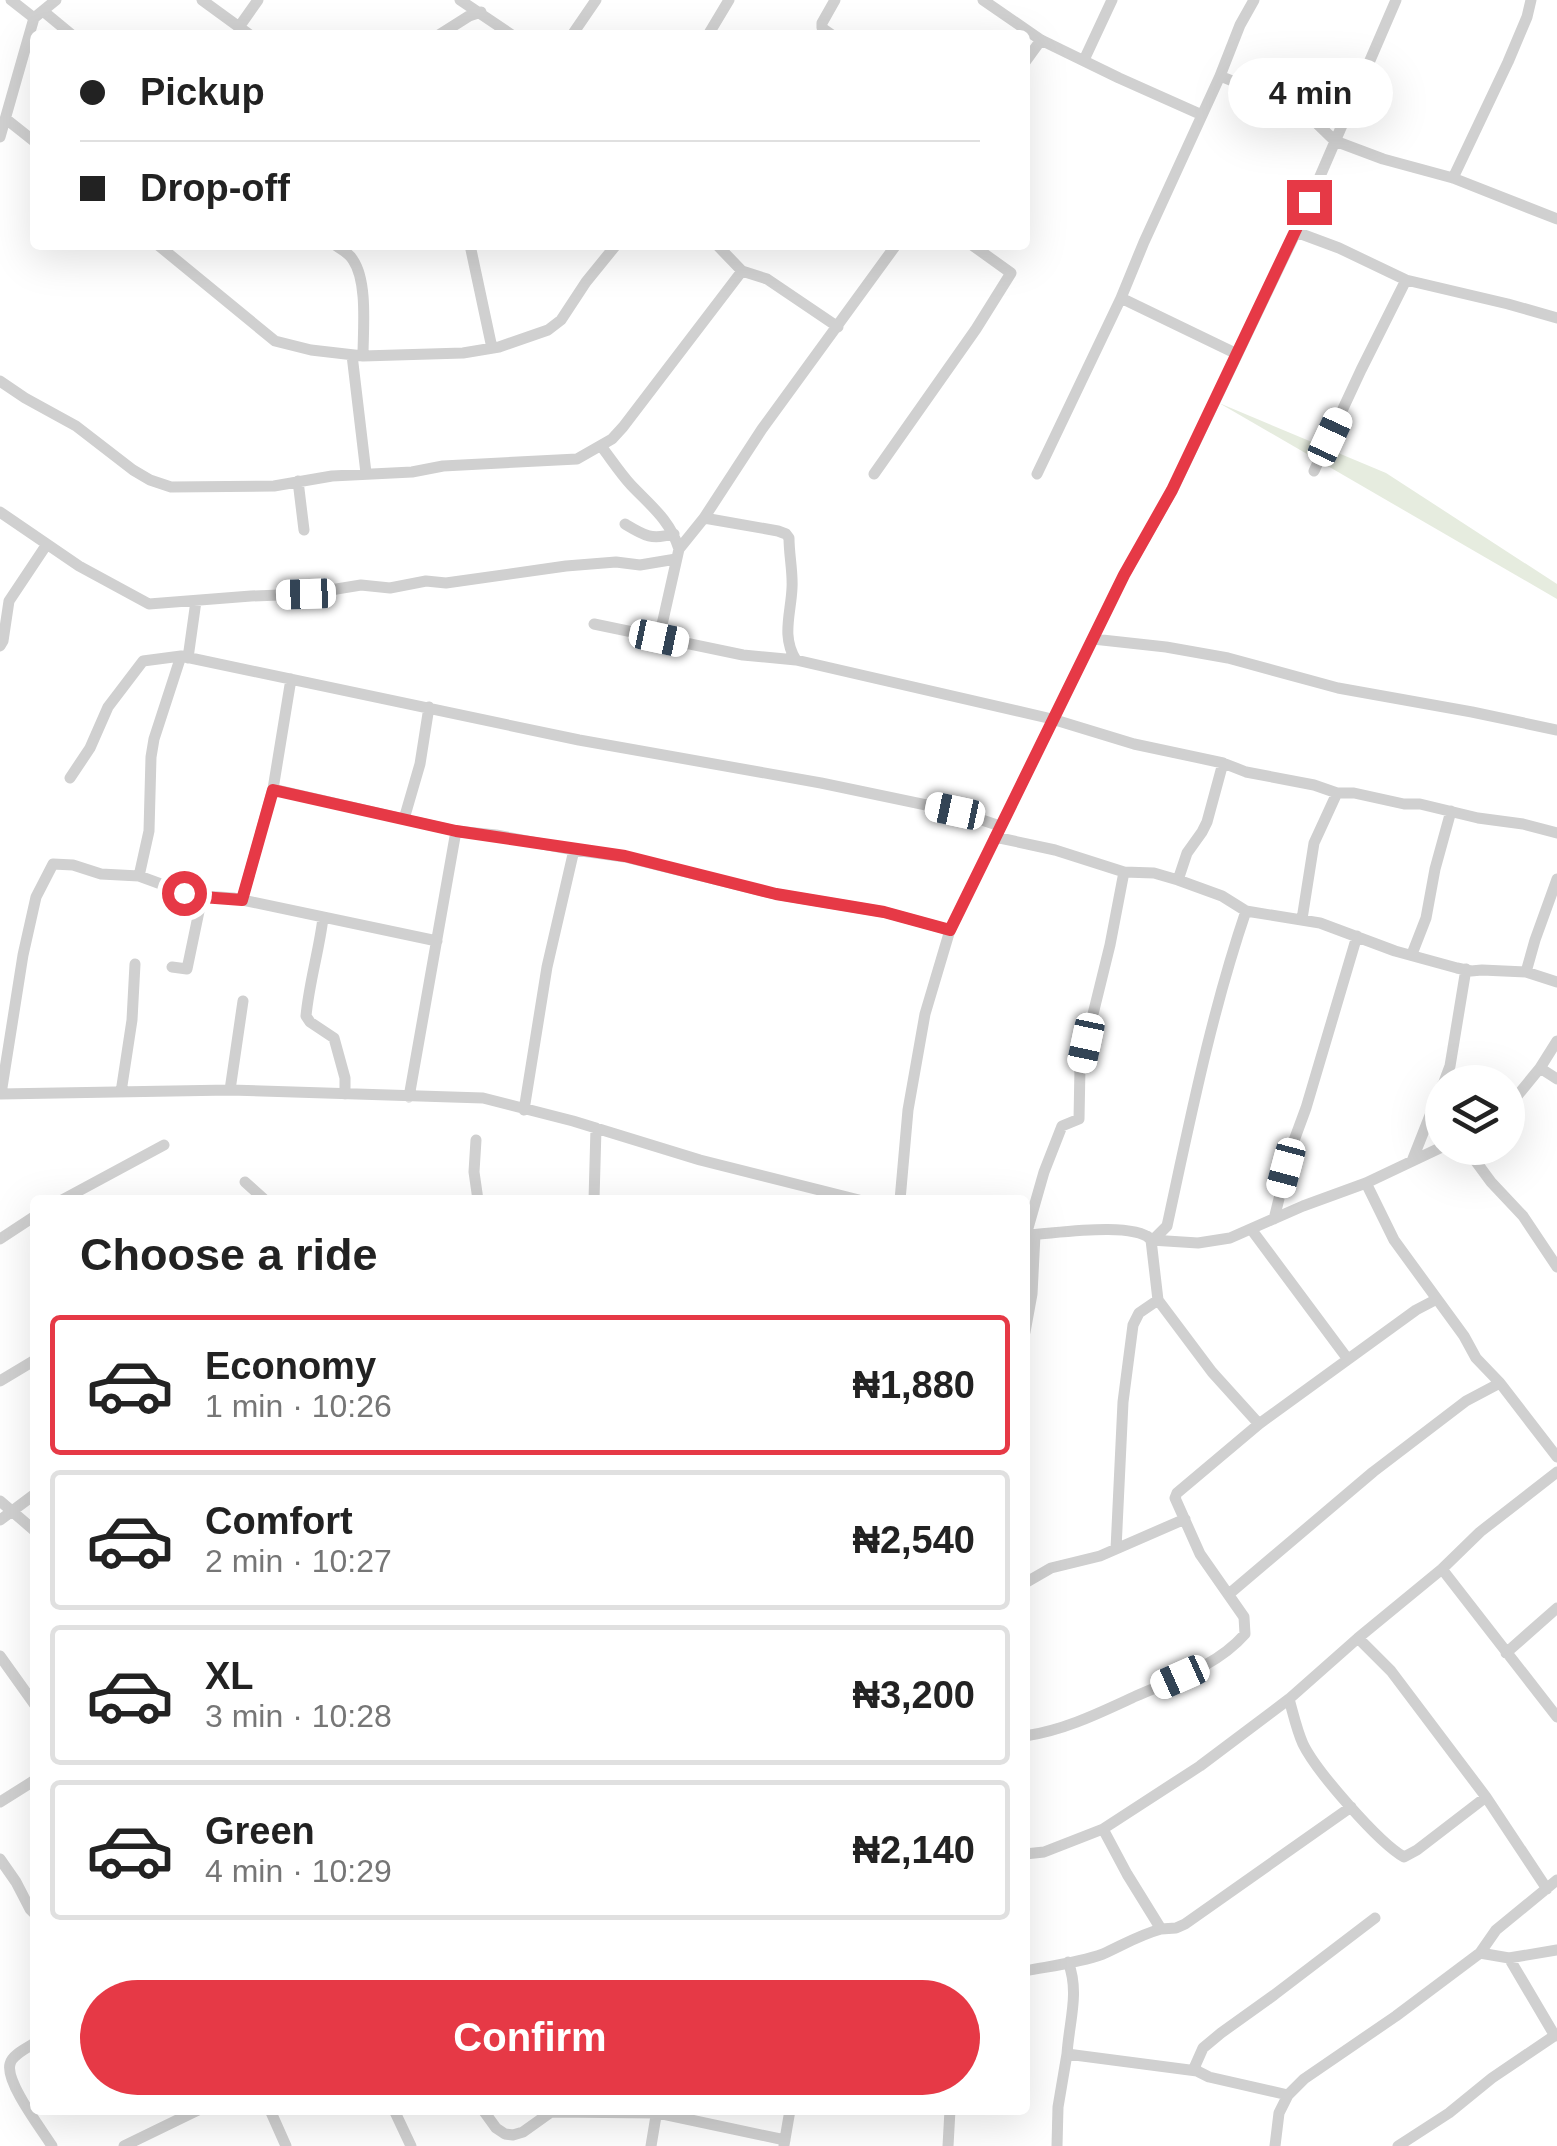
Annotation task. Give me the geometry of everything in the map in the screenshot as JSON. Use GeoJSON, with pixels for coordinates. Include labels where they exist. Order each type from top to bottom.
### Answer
{"type":"FeatureCollection","features":[{"type":"Feature","properties":{"kind":"street"},"geometry":{"type":"LineString","coordinates":[[11,0],[64,30]]}},
{"type":"Feature","properties":{"kind":"street"},"geometry":{"type":"LineString","coordinates":[[32,30],[38,15],[56,0]]}},
{"type":"Feature","properties":{"kind":"street"},"geometry":{"type":"LineString","coordinates":[[202,0],[243,30]]}},
{"type":"Feature","properties":{"kind":"street"},"geometry":{"type":"LineString","coordinates":[[244,30],[258,0]]}},
{"type":"Feature","properties":{"kind":"street"},"geometry":{"type":"LineString","coordinates":[[460,0],[505,30]]}},
{"type":"Feature","properties":{"kind":"street"},"geometry":{"type":"LineString","coordinates":[[575,30],[596,0]]}},
{"type":"Feature","properties":{"kind":"street"},"geometry":{"type":"LineString","coordinates":[[711,30],[729,0]]}},
{"type":"Feature","properties":{"kind":"street"},"geometry":{"type":"LineString","coordinates":[[825,30],[822,23],[835,0]]}},
{"type":"Feature","properties":{"kind":"street"},"geometry":{"type":"LineString","coordinates":[[983,0],[1026,30]]}},
{"type":"Feature","properties":{"kind":"street"},"geometry":{"type":"LineString","coordinates":[[1084,60],[1112,0]]}},
{"type":"Feature","properties":{"kind":"street"},"geometry":{"type":"LineString","coordinates":[[1036,474],[1121,298],[1254,0]]}},
{"type":"Feature","properties":{"kind":"street"},"geometry":{"type":"LineString","coordinates":[[900,1195],[908,1110],[924,1014],[950,930],[1052,718],[1172,490],[1238,354],[1296,232],[1396,0]]}},
{"type":"Feature","properties":{"kind":"street"},"geometry":{"type":"LineString","coordinates":[[1453,178],[1508,62],[1531,0]]}},
{"type":"Feature","properties":{"kind":"street"},"geometry":{"type":"LineString","coordinates":[[447,30],[480,12]]}},
{"type":"Feature","properties":{"kind":"street"},"geometry":{"type":"LineString","coordinates":[[1030,32],[1118,78],[1202,115]]}},
{"type":"Feature","properties":{"kind":"street"},"geometry":{"type":"LineString","coordinates":[[0,137],[30,34]]}},
{"type":"Feature","properties":{"kind":"street"},"geometry":{"type":"LineString","coordinates":[[1030,55],[1041,40]]}},
{"type":"Feature","properties":{"kind":"street"},"geometry":{"type":"LineString","coordinates":[[1220,76],[1302,109],[1335,141],[1383,159],[1453,178],[1553,218],[1557,202]]}},
{"type":"Feature","properties":{"kind":"street"},"geometry":{"type":"LineString","coordinates":[[6,119],[30,138]]}},
{"type":"Feature","properties":{"kind":"street"},"geometry":{"type":"LineString","coordinates":[[1296,232],[1406,280],[1557,318]]}},
{"type":"Feature","properties":{"kind":"street"},"geometry":{"type":"LineString","coordinates":[[164,250],[275,341],[357,355],[463,353],[548,330],[561,320],[612,250]]}},
{"type":"Feature","properties":{"kind":"street"},"geometry":{"type":"LineString","coordinates":[[342,250],[355,262],[363,300],[357,355],[366,473]]}},
{"type":"Feature","properties":{"kind":"street"},"geometry":{"type":"LineString","coordinates":[[471,250],[492,348]]}},
{"type":"Feature","properties":{"kind":"street"},"geometry":{"type":"LineString","coordinates":[[723,250],[742,270],[767,278],[838,327]]}},
{"type":"Feature","properties":{"kind":"street"},"geometry":{"type":"LineString","coordinates":[[659,638],[678,554],[762,429],[892,250]]}},
{"type":"Feature","properties":{"kind":"street"},"geometry":{"type":"LineString","coordinates":[[874,474],[1011,273],[979,250]]}},
{"type":"Feature","properties":{"kind":"street"},"geometry":{"type":"LineString","coordinates":[[0,381],[76,426],[133,470],[171,487],[274,486],[443,466],[576,459],[601,446],[623,427],[742,270]]}},
{"type":"Feature","properties":{"kind":"street"},"geometry":{"type":"LineString","coordinates":[[1314,471],[1406,280]]}},
{"type":"Feature","properties":{"kind":"street"},"geometry":{"type":"LineString","coordinates":[[1121,298],[1238,354]]}},
{"type":"Feature","properties":{"kind":"street"},"geometry":{"type":"LineString","coordinates":[[601,446],[674,534],[678,554]]}},
{"type":"Feature","properties":{"kind":"street"},"geometry":{"type":"LineString","coordinates":[[298,481],[304,530]]}},
{"type":"Feature","properties":{"kind":"street"},"geometry":{"type":"LineString","coordinates":[[0,512],[79,566],[149,604],[318,593],[361,586],[390,588],[426,581],[446,583],[616,562],[640,565],[678,554]]}},
{"type":"Feature","properties":{"kind":"street"},"geometry":{"type":"LineString","coordinates":[[704,518],[778,531],[789,538],[792,585],[786,630],[796,660]]}},
{"type":"Feature","properties":{"kind":"street"},"geometry":{"type":"LineString","coordinates":[[625,524],[655,539],[674,534]]}},
{"type":"Feature","properties":{"kind":"street"},"geometry":{"type":"LineString","coordinates":[[0,646],[9,601],[47,544]]}},
{"type":"Feature","properties":{"kind":"street"},"geometry":{"type":"LineString","coordinates":[[139,876],[149,832],[154,740],[184,657],[196,601]]}},
{"type":"Feature","properties":{"kind":"street"},"geometry":{"type":"LineString","coordinates":[[594,624],[743,655],[796,660],[1052,718],[1120,740],[1246,772],[1314,784],[1337,793],[1354,792],[1557,833]]}},
{"type":"Feature","properties":{"kind":"street"},"geometry":{"type":"LineString","coordinates":[[1093,639],[1228,658],[1338,688],[1557,730]]}},
{"type":"Feature","properties":{"kind":"street"},"geometry":{"type":"LineString","coordinates":[[70,778],[90,748],[108,707],[143,661],[184,657],[578,740],[955,811],[998,831],[1124,872],[1178,880],[1222,896],[1246,911],[1302,919],[1471,971],[1526,972],[1557,982]]}},
{"type":"Feature","properties":{"kind":"street"},"geometry":{"type":"LineString","coordinates":[[242,900],[273,790],[290,680]]}},
{"type":"Feature","properties":{"kind":"street"},"geometry":{"type":"LineString","coordinates":[[404,819],[420,764],[429,708]]}},
{"type":"Feature","properties":{"kind":"street"},"geometry":{"type":"LineString","coordinates":[[1178,880],[1186,853],[1206,822],[1224,764]]}},
{"type":"Feature","properties":{"kind":"street"},"geometry":{"type":"LineString","coordinates":[[273,790],[456,831],[625,856],[776,894],[884,912],[950,930]]}},
{"type":"Feature","properties":{"kind":"street"},"geometry":{"type":"LineString","coordinates":[[1302,919],[1314,844],[1337,793]]}},
{"type":"Feature","properties":{"kind":"street"},"geometry":{"type":"LineString","coordinates":[[1412,954],[1426,918],[1452,811]]}},
{"type":"Feature","properties":{"kind":"street"},"geometry":{"type":"LineString","coordinates":[[409,1097],[456,831]]}},
{"type":"Feature","properties":{"kind":"street"},"geometry":{"type":"LineString","coordinates":[[524,1110],[547,967],[574,850]]}},
{"type":"Feature","properties":{"kind":"street"},"geometry":{"type":"LineString","coordinates":[[437,940],[242,900],[202,897],[139,876],[101,874],[53,864],[36,897],[26,940],[1,1094],[230,1090],[483,1098],[839,1195]]}},
{"type":"Feature","properties":{"kind":"street"},"geometry":{"type":"LineString","coordinates":[[1030,1231],[1044,1172],[1062,1126],[1079,1120],[1080,1067],[1124,872]]}},
{"type":"Feature","properties":{"kind":"street"},"geometry":{"type":"LineString","coordinates":[[1526,972],[1557,878]]}},
{"type":"Feature","properties":{"kind":"street"},"geometry":{"type":"LineString","coordinates":[[172,967],[187,969],[202,897]]}},
{"type":"Feature","properties":{"kind":"street"},"geometry":{"type":"LineString","coordinates":[[1147,1236],[1151,1239],[1167,1226],[1188,1123],[1246,911]]}},
{"type":"Feature","properties":{"kind":"street"},"geometry":{"type":"LineString","coordinates":[[323,918],[306,1016],[334,1038],[345,1094]]}},
{"type":"Feature","properties":{"kind":"street"},"geometry":{"type":"LineString","coordinates":[[1274,1219],[1292,1146],[1358,936]]}},
{"type":"Feature","properties":{"kind":"street"},"geometry":{"type":"LineString","coordinates":[[121,1092],[132,1020],[135,964]]}},
{"type":"Feature","properties":{"kind":"street"},"geometry":{"type":"LineString","coordinates":[[1450,1065],[1466,969]]}},
{"type":"Feature","properties":{"kind":"street"},"geometry":{"type":"LineString","coordinates":[[230,1090],[243,1000]]}},
{"type":"Feature","properties":{"kind":"street"},"geometry":{"type":"LineString","coordinates":[[1525,1086],[1557,1041]]}},
{"type":"Feature","properties":{"kind":"street"},"geometry":{"type":"LineString","coordinates":[[1540,1068],[1557,1078]]}},
{"type":"Feature","properties":{"kind":"street"},"geometry":{"type":"LineString","coordinates":[[594,1195],[596,1128]]}},
{"type":"Feature","properties":{"kind":"street"},"geometry":{"type":"LineString","coordinates":[[1412,1161],[1425,1129]]}},
{"type":"Feature","properties":{"kind":"street"},"geometry":{"type":"LineString","coordinates":[[476,1140],[477,1195]]}},
{"type":"Feature","properties":{"kind":"street"},"geometry":{"type":"LineString","coordinates":[[71,1195],[164,1146]]}},
{"type":"Feature","properties":{"kind":"street"},"geometry":{"type":"LineString","coordinates":[[1030,1235],[1062,1231],[1211,1242],[1230,1238],[1366,1183],[1425,1155]]}},
{"type":"Feature","properties":{"kind":"street"},"geometry":{"type":"LineString","coordinates":[[1478,1165],[1523,1216],[1557,1267]]}},
{"type":"Feature","properties":{"kind":"street"},"geometry":{"type":"LineString","coordinates":[[245,1182],[259,1195]]}},
{"type":"Feature","properties":{"kind":"street"},"geometry":{"type":"LineString","coordinates":[[1366,1183],[1394,1240],[1476,1358],[1500,1382],[1557,1456]]}},
{"type":"Feature","properties":{"kind":"street"},"geometry":{"type":"LineString","coordinates":[[0,1239],[30,1219]]}},
{"type":"Feature","properties":{"kind":"street"},"geometry":{"type":"LineString","coordinates":[[1251,1229],[1347,1358]]}},
{"type":"Feature","properties":{"kind":"street"},"geometry":{"type":"LineString","coordinates":[[1147,1236],[1158,1300],[1212,1372],[1259,1424]]}},
{"type":"Feature","properties":{"kind":"street"},"geometry":{"type":"LineString","coordinates":[[1030,1255],[1030,1305]]}},
{"type":"Feature","properties":{"kind":"street"},"geometry":{"type":"LineString","coordinates":[[1030,1735],[1084,1721],[1212,1662],[1234,1646],[1245,1634],[1244,1617],[1200,1554],[1175,1498],[1259,1424],[1399,1320],[1437,1299]]}},
{"type":"Feature","properties":{"kind":"street"},"geometry":{"type":"LineString","coordinates":[[1116,1548],[1123,1402],[1133,1325],[1138,1313],[1158,1300]]}},
{"type":"Feature","properties":{"kind":"street"},"geometry":{"type":"LineString","coordinates":[[0,1381],[30,1363]]}},
{"type":"Feature","properties":{"kind":"street"},"geometry":{"type":"LineString","coordinates":[[1230,1594],[1372,1472],[1466,1401],[1500,1382]]}},
{"type":"Feature","properties":{"kind":"street"},"geometry":{"type":"LineString","coordinates":[[1030,1853],[1104,1829],[1200,1766],[1289,1699],[1480,1532],[1557,1472]]}},
{"type":"Feature","properties":{"kind":"street"},"geometry":{"type":"LineString","coordinates":[[5,1516],[30,1498]]}},
{"type":"Feature","properties":{"kind":"street"},"geometry":{"type":"LineString","coordinates":[[0,1501],[5,1516],[30,1528]]}},
{"type":"Feature","properties":{"kind":"street"},"geometry":{"type":"LineString","coordinates":[[1030,1580],[1050,1568],[1080,1562],[1185,1520]]}},
{"type":"Feature","properties":{"kind":"street"},"geometry":{"type":"LineString","coordinates":[[1442,1569],[1557,1717]]}},
{"type":"Feature","properties":{"kind":"street"},"geometry":{"type":"LineString","coordinates":[[1506,1653],[1557,1608]]}},
{"type":"Feature","properties":{"kind":"street"},"geometry":{"type":"LineString","coordinates":[[1275,2146],[1280,2112],[1288,2094],[1480,1953],[1496,1930],[1552,1884],[1391,1671],[1358,1638]]}},
{"type":"Feature","properties":{"kind":"street"},"geometry":{"type":"LineString","coordinates":[[0,1656],[30,1699]]}},
{"type":"Feature","properties":{"kind":"street"},"geometry":{"type":"LineString","coordinates":[[1289,1699],[1303,1744],[1351,1807],[1404,1858],[1486,1797]]}},
{"type":"Feature","properties":{"kind":"street"},"geometry":{"type":"LineString","coordinates":[[0,1802],[30,1783]]}},
{"type":"Feature","properties":{"kind":"street"},"geometry":{"type":"LineString","coordinates":[[1030,1971],[1082,1960],[1139,1935],[1186,1924],[1351,1807]]}},
{"type":"Feature","properties":{"kind":"street"},"geometry":{"type":"LineString","coordinates":[[1104,1829],[1161,1929]]}},
{"type":"Feature","properties":{"kind":"street"},"geometry":{"type":"LineString","coordinates":[[1,1862],[30,1910]]}},
{"type":"Feature","properties":{"kind":"street"},"geometry":{"type":"LineString","coordinates":[[1197,2072],[1199,2056],[1221,2032],[1375,1918]]}},
{"type":"Feature","properties":{"kind":"street"},"geometry":{"type":"LineString","coordinates":[[1480,1953],[1509,1958],[1557,1950]]}},
{"type":"Feature","properties":{"kind":"street"},"geometry":{"type":"LineString","coordinates":[[1400,2146],[1556,2035],[1509,1958]]}},
{"type":"Feature","properties":{"kind":"street"},"geometry":{"type":"LineString","coordinates":[[1057,2146],[1058,2107],[1075,1989],[1068,1962]]}},
{"type":"Feature","properties":{"kind":"street"},"geometry":{"type":"LineString","coordinates":[[30,2046],[9,2065],[10,2075],[30,2112]]}},
{"type":"Feature","properties":{"kind":"street"},"geometry":{"type":"LineString","coordinates":[[1067,2054],[1197,2072],[1209,2078],[1288,2094]]}},
{"type":"Feature","properties":{"kind":"street"},"geometry":{"type":"LineString","coordinates":[[32,2115],[52,2146]]}},
{"type":"Feature","properties":{"kind":"street"},"geometry":{"type":"LineString","coordinates":[[124,2146],[188,2115]]}},
{"type":"Feature","properties":{"kind":"street"},"geometry":{"type":"LineString","coordinates":[[272,2115],[286,2146]]}},
{"type":"Feature","properties":{"kind":"street"},"geometry":{"type":"LineString","coordinates":[[396,2115],[410,2146]]}},
{"type":"Feature","properties":{"kind":"street"},"geometry":{"type":"LineString","coordinates":[[487,2115],[496,2128],[513,2135],[546,2115]]}},
{"type":"Feature","properties":{"kind":"street"},"geometry":{"type":"LineString","coordinates":[[652,2146],[656,2115]]}},
{"type":"Feature","properties":{"kind":"street"},"geometry":{"type":"LineString","coordinates":[[673,2115],[784,2143],[789,2115]]}},
{"type":"Feature","properties":{"kind":"street"},"geometry":{"type":"LineString","coordinates":[[948,2146],[950,2115]]}},
{"type":"Feature","properties":{"kind":"street"},"geometry":{"type":"LineString","coordinates":[[523,2132],[528,2146]]}},
{"type":"Feature","properties":{"kind":"shaded area"},"geometry":{"type":"Polygon","coordinates":[[[1219,403],[1386,473],[1557,584],[1557,599],[1219,403]]]}},
{"type":"Feature","properties":{"kind":"route"},"geometry":{"type":"LineString","coordinates":[[184,893],[242,900],[273,790],[456,831],[625,856],[776,894],[884,912],[950,930],[1124,575],[1172,490],[1309,202]]}}]}
